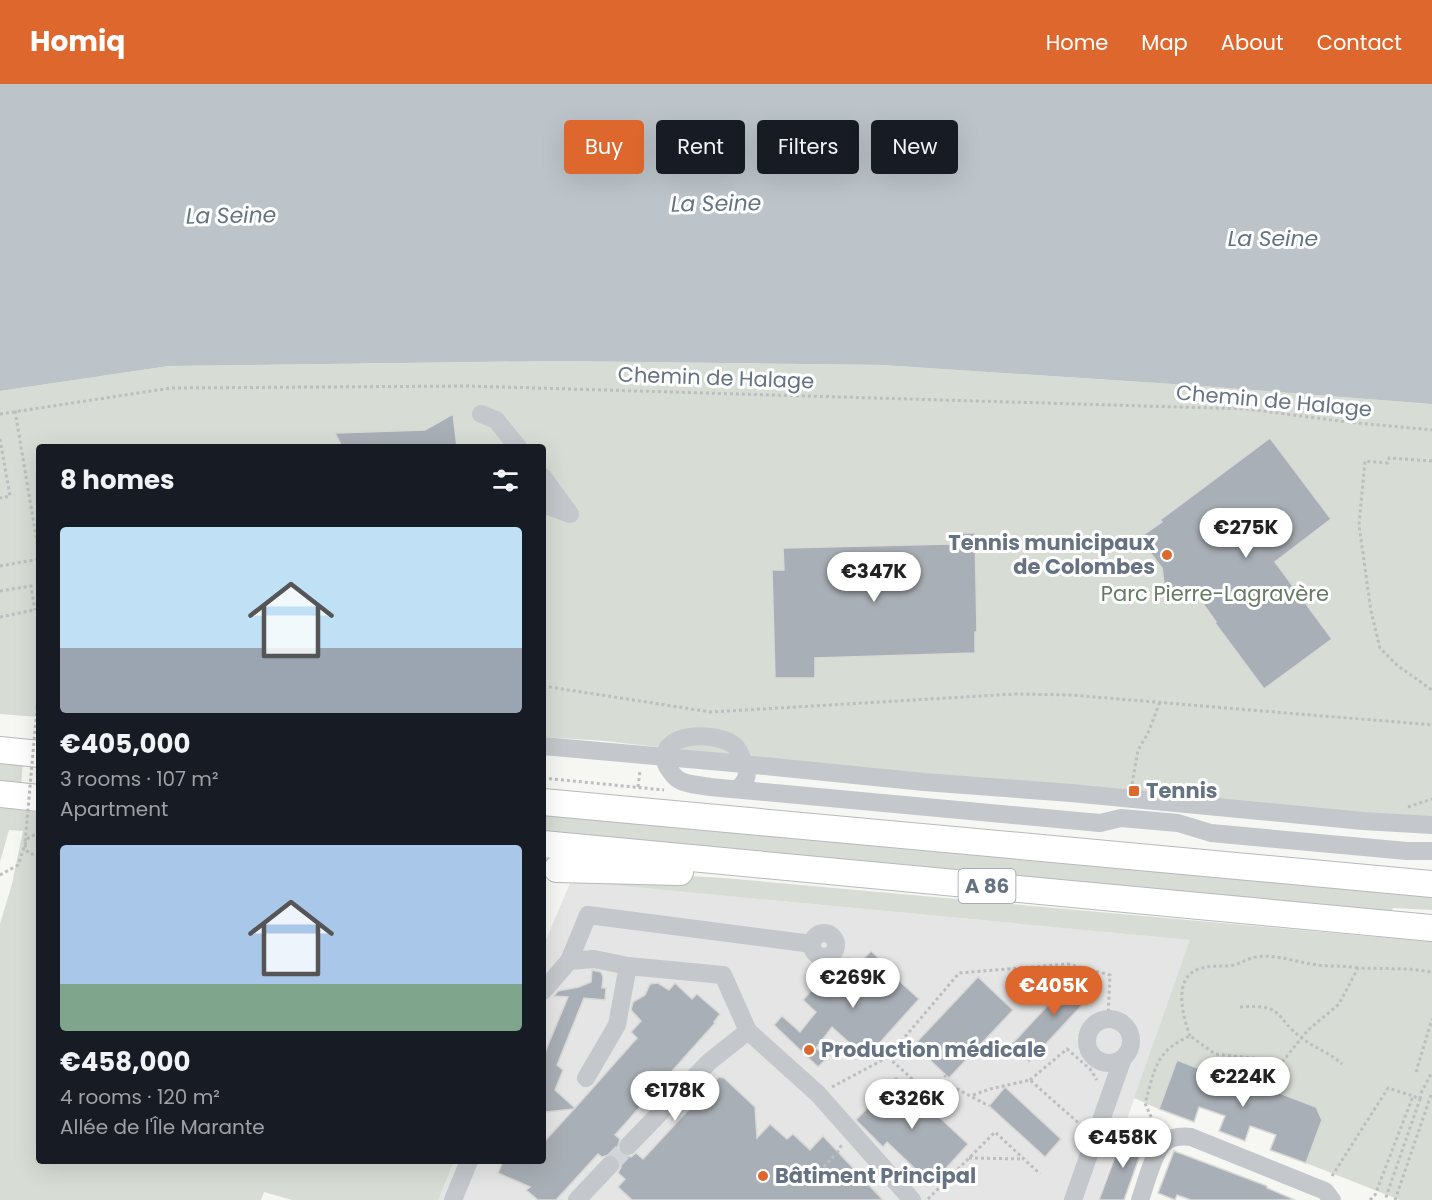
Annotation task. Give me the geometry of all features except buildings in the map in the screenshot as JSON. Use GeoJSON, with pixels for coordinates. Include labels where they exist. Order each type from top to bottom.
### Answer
{"type":"FeatureCollection","features":[{"type":"Feature","properties":{"kind":"highway"},"geometry":{"type":"LineString","coordinates":[[0,750],[36,754]]}},
{"type":"Feature","properties":{"kind":"highway"},"geometry":{"type":"LineString","coordinates":[[0,795],[36,798]]}},
{"type":"Feature","properties":{"kind":"highway","name":"A 86"},"geometry":{"type":"LineString","coordinates":[[546,802],[1432,884]]}},
{"type":"Feature","properties":{"kind":"highway","name":"A 86"},"geometry":{"type":"LineString","coordinates":[[546,844],[1432,928]]}},
{"type":"Feature","properties":{"kind":"highway"},"geometry":{"type":"LineString","coordinates":[[550,868],[705,873],[716,860]]}},
{"type":"Feature","properties":{"kind":"street"},"geometry":{"type":"LineString","coordinates":[[481,414],[496,420],[516,444]]}},
{"type":"Feature","properties":{"kind":"street"},"geometry":{"type":"LineString","coordinates":[[546,481],[570,514],[546,505]]}},
{"type":"Feature","properties":{"kind":"street"},"geometry":{"type":"LineString","coordinates":[[737,789],[747,777],[747,769],[736,747],[719,738],[688,736],[681,738],[668,748],[666,756],[670,771],[681,782],[737,789],[1076,821],[1100,823],[1129,819],[1184,824],[1211,834],[1407,851],[1432,851]]}},
{"type":"Feature","properties":{"kind":"street"},"geometry":{"type":"LineString","coordinates":[[546,746],[666,756]]}},
{"type":"Feature","properties":{"kind":"street"},"geometry":{"type":"LineString","coordinates":[[744,764],[1363,821],[1432,825]]}},
{"type":"Feature","properties":{"kind":"street"},"geometry":{"type":"LineString","coordinates":[[1076,821],[1091,814],[1093,808],[1079,794]]}},
{"type":"Feature","properties":{"kind":"street"},"geometry":{"type":"LineString","coordinates":[[1076,821],[1061,807],[1064,800],[1079,794]]}},
{"type":"Feature","properties":{"kind":"street"},"geometry":{"type":"LineString","coordinates":[[546,988],[569,961],[588,915],[812,944]]}},
{"type":"Feature","properties":{"kind":"street"},"geometry":{"type":"LineString","coordinates":[[569,961],[594,959],[628,966],[723,975],[748,1031],[818,1094],[912,1200]]}},
{"type":"Feature","properties":{"kind":"street"},"geometry":{"type":"LineString","coordinates":[[586,1078],[617,1025],[628,966]]}},
{"type":"Feature","properties":{"kind":"street"},"geometry":{"type":"LineString","coordinates":[[1072,1200],[1123,1058],[1131,1047],[1130,1033],[1121,1022],[1108,1019],[1095,1024],[1090,1030],[1088,1045],[1090,1052],[1109,1063],[1123,1058]]}},
{"type":"Feature","properties":{"kind":"street"},"geometry":{"type":"LineString","coordinates":[[628,1146],[709,1062],[748,1031]]}},
{"type":"Feature","properties":{"kind":"street"},"geometry":{"type":"LineString","coordinates":[[1140,1200],[1163,1143],[1173,1138],[1191,1137],[1325,1191],[1332,1200]]}},
{"type":"Feature","properties":{"kind":"street"},"geometry":{"type":"LineString","coordinates":[[453,1200],[468,1164]]}},
{"type":"Feature","properties":{"kind":"street"},"geometry":{"type":"LineString","coordinates":[[577,1200],[610,1165]]}},
{"type":"Feature","properties":{"kind":"path","name":"Chemin de Halage"},"geometry":{"type":"LineString","coordinates":[[0,414],[171,388],[468,386],[1247,409],[1432,430]]}},
{"type":"Feature","properties":{"kind":"path"},"geometry":{"type":"LineString","coordinates":[[15,411],[36,539]]}},
{"type":"Feature","properties":{"kind":"path"},"geometry":{"type":"LineString","coordinates":[[0,439],[10,496],[0,498]]}},
{"type":"Feature","properties":{"kind":"path"},"geometry":{"type":"LineString","coordinates":[[1432,461],[1389,458],[1388,462],[1365,461],[1359,525],[1371,611],[1380,648],[1398,666],[1432,690]]}},
{"type":"Feature","properties":{"kind":"path"},"geometry":{"type":"LineString","coordinates":[[0,566],[36,558]]}},
{"type":"Feature","properties":{"kind":"path"},"geometry":{"type":"LineString","coordinates":[[0,591],[31,586],[36,605]]}},
{"type":"Feature","properties":{"kind":"path"},"geometry":{"type":"LineString","coordinates":[[0,617],[36,609]]}},
{"type":"Feature","properties":{"kind":"path"},"geometry":{"type":"LineString","coordinates":[[546,686],[711,712],[1015,694],[1072,695],[1432,724]]}},
{"type":"Feature","properties":{"kind":"path"},"geometry":{"type":"LineString","coordinates":[[1119,798],[1120,790],[1131,791],[1138,750],[1148,733],[1160,702]]}},
{"type":"Feature","properties":{"kind":"path"},"geometry":{"type":"LineString","coordinates":[[36,718],[25,844],[30,854],[36,854]]}},
{"type":"Feature","properties":{"kind":"path"},"geometry":{"type":"LineString","coordinates":[[546,778],[639,787]]}},
{"type":"Feature","properties":{"kind":"path"},"geometry":{"type":"LineString","coordinates":[[0,875],[18,865],[27,838],[36,836]]}},
{"type":"Feature","properties":{"kind":"path"},"geometry":{"type":"LineString","coordinates":[[1358,968],[1339,1004],[1300,1039],[1283,1061],[1275,1062],[1253,1057],[1215,1054],[1190,1036],[1181,1011],[1181,998],[1187,980],[1193,971],[1236,964],[1256,957],[1290,958],[1312,964],[1358,968],[1410,969],[1432,972]]}},
{"type":"Feature","properties":{"kind":"path"},"geometry":{"type":"LineString","coordinates":[[818,1094],[888,1057],[959,973],[1068,964],[1110,975],[1108,1019]]}},
{"type":"Feature","properties":{"kind":"path"},"geometry":{"type":"LineString","coordinates":[[1240,1007],[1260,1005],[1273,1010],[1280,1014],[1300,1039],[1333,1056],[1342,1064]]}},
{"type":"Feature","properties":{"kind":"path"},"geometry":{"type":"LineString","coordinates":[[1416,1072],[1432,1019]]}},
{"type":"Feature","properties":{"kind":"path"},"geometry":{"type":"LineString","coordinates":[[1163,1143],[1145,1103],[1157,1065],[1163,1054],[1170,1047],[1190,1036]]}},
{"type":"Feature","properties":{"kind":"path"},"geometry":{"type":"LineString","coordinates":[[973,1095],[1030,1080],[1067,1049],[1090,1069],[1098,1081],[1099,1088]]}},
{"type":"Feature","properties":{"kind":"path"},"geometry":{"type":"LineString","coordinates":[[888,1057],[933,1098]]}},
{"type":"Feature","properties":{"kind":"path"},"geometry":{"type":"LineString","coordinates":[[1385,1200],[1420,1099],[1420,1093],[1432,1072]]}},
{"type":"Feature","properties":{"kind":"path"},"geometry":{"type":"LineString","coordinates":[[927,1106],[946,1083],[945,1075]]}},
{"type":"Feature","properties":{"kind":"path"},"geometry":{"type":"LineString","coordinates":[[1030,1080],[1084,1128],[1089,1123]]}},
{"type":"Feature","properties":{"kind":"path"},"geometry":{"type":"LineString","coordinates":[[946,1083],[973,1095],[989,1106]]}},
{"type":"Feature","properties":{"kind":"path"},"geometry":{"type":"LineString","coordinates":[[1334,1174],[1388,1088],[1420,1099]]}},
{"type":"Feature","properties":{"kind":"path"},"geometry":{"type":"LineString","coordinates":[[1395,1200],[1432,1092]]}},
{"type":"Feature","properties":{"kind":"path"},"geometry":{"type":"LineString","coordinates":[[1370,1200],[1375,1195],[1413,1096]]}},
{"type":"Feature","properties":{"kind":"path"},"geometry":{"type":"LineString","coordinates":[[927,1200],[995,1132],[1040,1174]]}},
{"type":"Feature","properties":{"kind":"path"},"geometry":{"type":"LineString","coordinates":[[816,1176],[834,1156]]}},
{"type":"Feature","properties":{"kind":"path"},"geometry":{"type":"LineString","coordinates":[[969,1158],[1024,1159]]}},
{"type":"Feature","properties":{"kind":"shaded area"},"geometry":{"type":"Polygon","coordinates":[[[571,881],[1191,940],[1098,1200],[436,1200],[452,1164],[546,1164],[546,940],[571,881]]]}},
{"type":"Feature","properties":{"kind":"green space","name":"Parc Pierre-Lagravère"},"geometry":{"type":"Polygon","coordinates":[[[558,361],[882,365],[1432,404],[1432,819],[777,761],[605,741],[546,737],[546,444],[36,444],[36,717],[0,714],[0,391],[169,366],[558,361]]]}},
{"type":"Feature","properties":{"kind":"green space"},"geometry":{"type":"Polygon","coordinates":[[[0,759],[23,761],[21,787],[0,785],[0,759]]]}},
{"type":"Feature","properties":{"kind":"green space"},"geometry":{"type":"Polygon","coordinates":[[[0,807],[36,813],[36,1164],[453,1164],[438,1200],[292,1200],[264,1192],[261,1200],[0,1200],[0,924],[12,884],[23,831],[9,830],[0,862],[0,807]]]}},
{"type":"Feature","properties":{"kind":"green space"},"geometry":{"type":"Polygon","coordinates":[[[546,810],[1432,892],[1432,910],[1393,908],[1389,916],[546,835],[546,810]]]}},
{"type":"Feature","properties":{"kind":"green space"},"geometry":{"type":"Polygon","coordinates":[[[670,875],[1432,942],[1432,1200],[1400,1200],[1306,1163],[1321,1122],[1316,1107],[1217,1069],[1205,1071],[1177,1060],[1159,1109],[1134,1098],[1190,940],[571,881],[670,875]]]}},
{"type":"Feature","properties":{"kind":"water","name":"La Seine"},"geometry":{"type":"Polygon","coordinates":[[[0,84],[1432,84],[1432,404],[882,365],[558,361],[169,366],[0,391],[0,84]]]}},
{"type":"Feature","properties":{"kind":"tunnel"},"geometry":{"type":"LineString","coordinates":[[610,1165],[628,1146]]}},
{"type":"Feature","properties":{"kind":"place","name":"Tennis municipaux de Colombes"},"geometry":{"type":"Point","coordinates":[1167,555]}},
{"type":"Feature","properties":{"kind":"place","name":"Tennis"},"geometry":{"type":"Point","coordinates":[1134,791]}},
{"type":"Feature","properties":{"kind":"place","name":"Production médicale"},"geometry":{"type":"Point","coordinates":[809,1050]}},
{"type":"Feature","properties":{"kind":"place","name":"Bâtiment Principal"},"geometry":{"type":"Point","coordinates":[763,1176]}}]}
